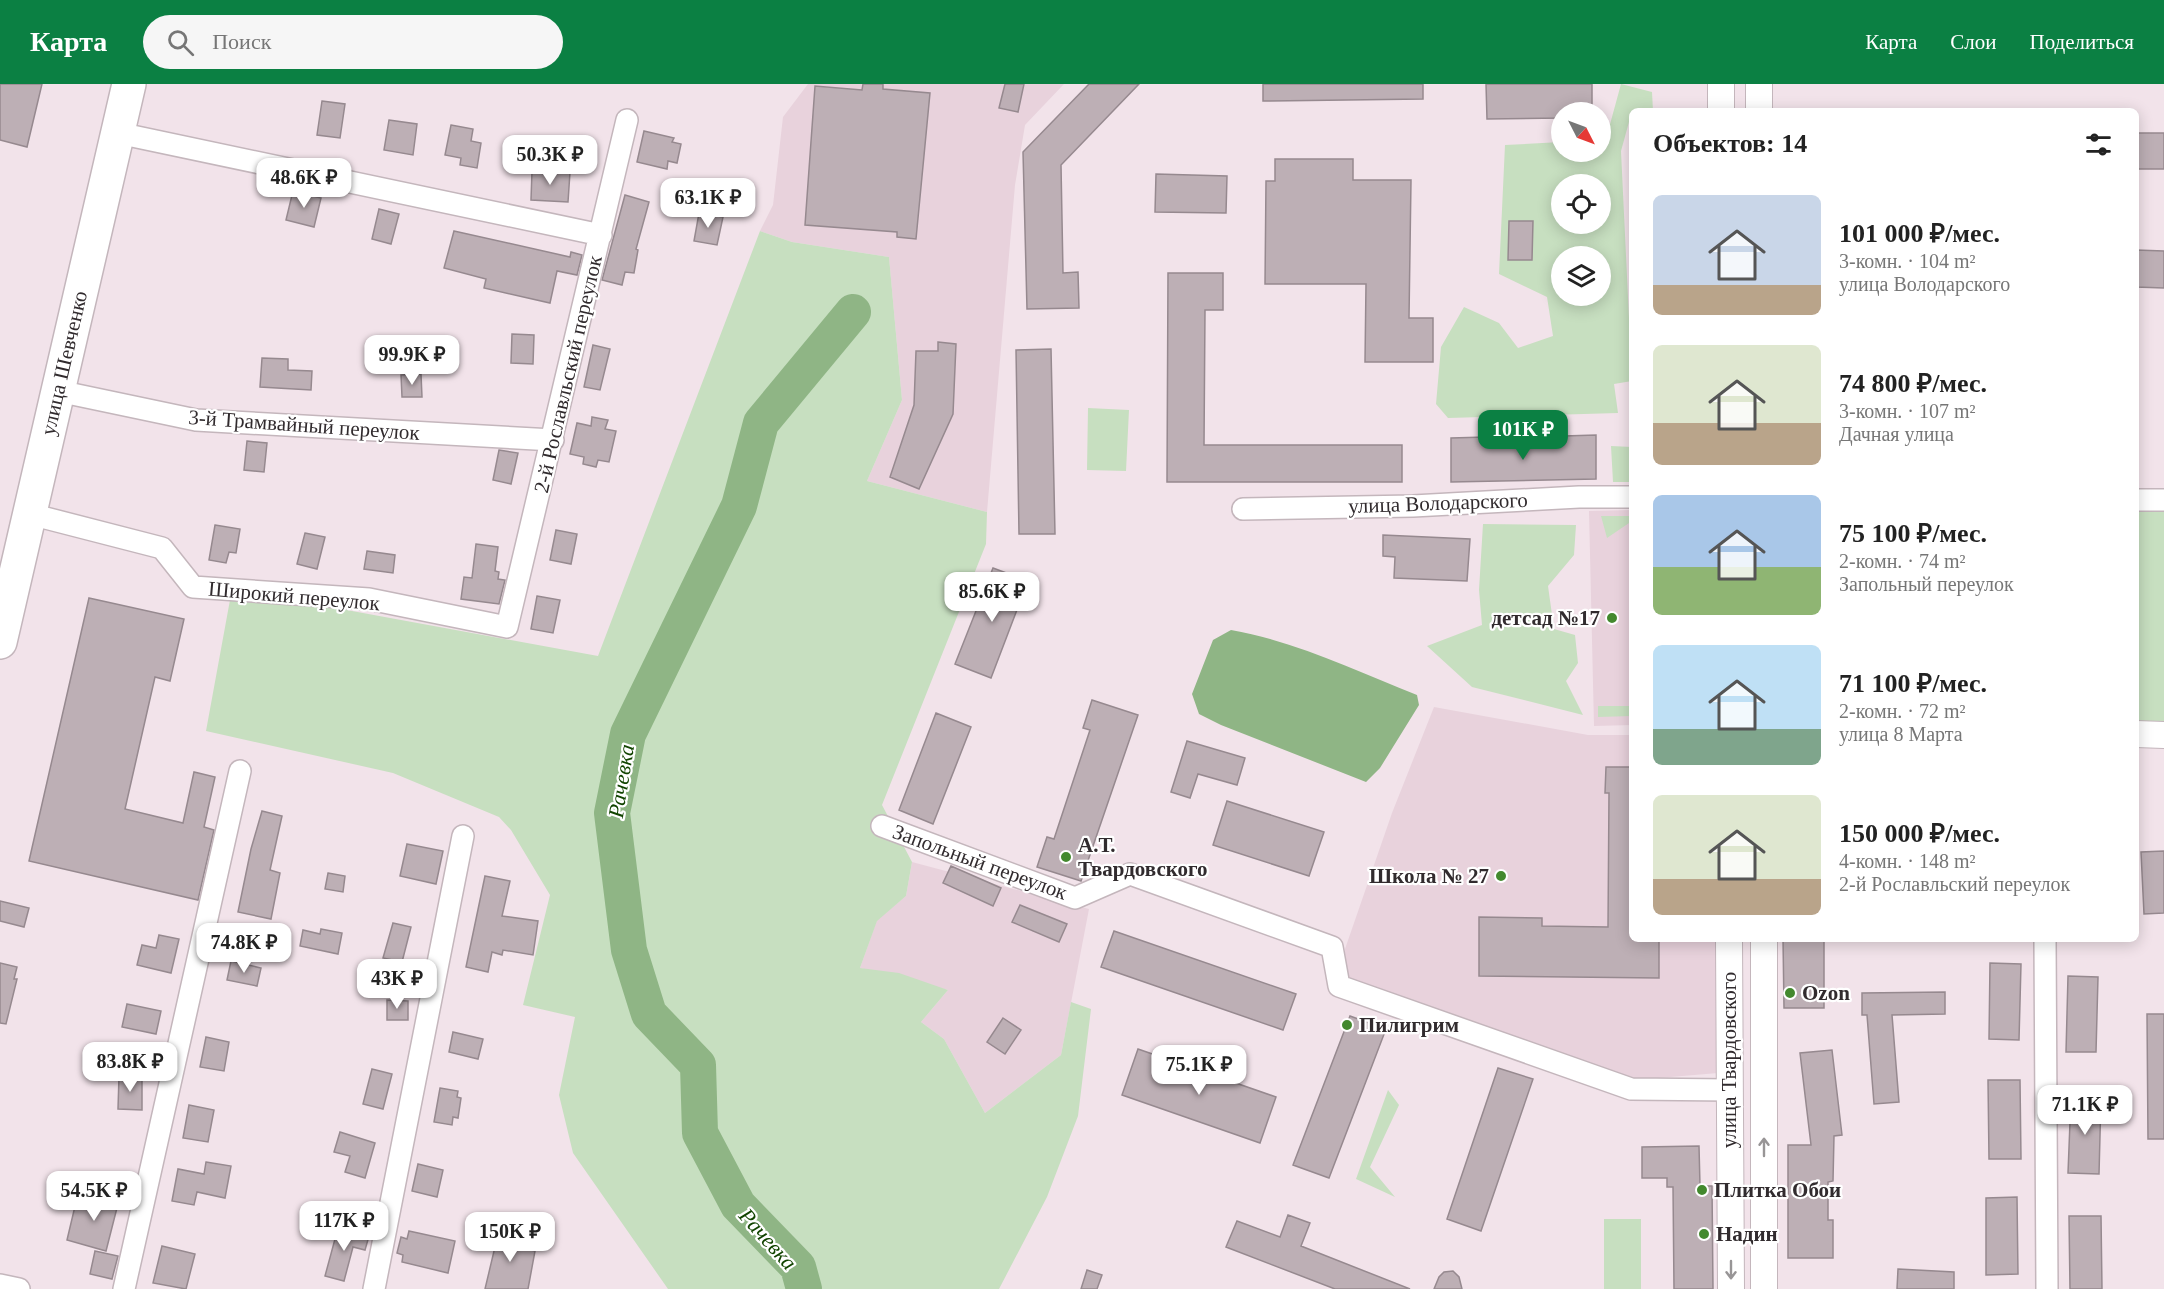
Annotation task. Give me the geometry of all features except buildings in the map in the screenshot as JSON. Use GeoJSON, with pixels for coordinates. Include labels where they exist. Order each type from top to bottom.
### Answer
{"type":"FeatureCollection","features":[{"type":"Feature","properties":{"kind":"main road","name":"улица Шевченко"},"geometry":{"type":"LineString","coordinates":[[0,642],[129,84]]}},
{"type":"Feature","properties":{"kind":"street"},"geometry":{"type":"LineString","coordinates":[[1721,84],[1727,108]]}},
{"type":"Feature","properties":{"kind":"street"},"geometry":{"type":"LineString","coordinates":[[1759,84],[1759,108]]}},
{"type":"Feature","properties":{"kind":"street","name":"2-й Рославльский переулок"},"geometry":{"type":"LineString","coordinates":[[507,627],[627,120]]}},
{"type":"Feature","properties":{"kind":"street"},"geometry":{"type":"LineString","coordinates":[[118,133],[601,235]]}},
{"type":"Feature","properties":{"kind":"street","name":"3-й Трамвайный переулок"},"geometry":{"type":"LineString","coordinates":[[58,391],[196,420],[553,440]]}},
{"type":"Feature","properties":{"kind":"street","name":"улица Володарского"},"geometry":{"type":"LineString","coordinates":[[1243,509],[1413,506],[1579,497],[1629,497]]}},
{"type":"Feature","properties":{"kind":"street"},"geometry":{"type":"LineString","coordinates":[[2139,500],[2164,500]]}},
{"type":"Feature","properties":{"kind":"street","name":"Широкий переулок"},"geometry":{"type":"LineString","coordinates":[[30,514],[162,548],[193,587],[369,600],[507,627]]}},
{"type":"Feature","properties":{"kind":"street"},"geometry":{"type":"LineString","coordinates":[[2139,734],[2164,735]]}},
{"type":"Feature","properties":{"kind":"street"},"geometry":{"type":"LineString","coordinates":[[124,1289],[240,771]]}},
{"type":"Feature","properties":{"kind":"street","name":"Запольный переулок"},"geometry":{"type":"LineString","coordinates":[[882,826],[1075,898],[1130,874],[1332,947],[1339,986],[1631,1089],[1730,1090]]}},
{"type":"Feature","properties":{"kind":"street"},"geometry":{"type":"LineString","coordinates":[[374,1289],[464,836]]}},
{"type":"Feature","properties":{"kind":"street","name":"улица Твардовского"},"geometry":{"type":"LineString","coordinates":[[1729,942],[1731,1289]]}},
{"type":"Feature","properties":{"kind":"street","name":"улица Твардовского"},"geometry":{"type":"LineString","coordinates":[[1764,942],[1764,1289]]}},
{"type":"Feature","properties":{"kind":"street"},"geometry":{"type":"LineString","coordinates":[[2045,942],[2047,1289]]}},
{"type":"Feature","properties":{"kind":"street"},"geometry":{"type":"LineString","coordinates":[[0,1285],[19,1289]]}},
{"type":"Feature","properties":{"kind":"shaded area"},"geometry":{"type":"Polygon","coordinates":[[[808,84],[1064,84],[1025,125],[1015,185],[987,512],[867,481],[902,400],[889,257],[792,242],[760,231],[773,205],[783,117],[808,84]]]}},
{"type":"Feature","properties":{"kind":"shaded area"},"geometry":{"type":"Polygon","coordinates":[[[1621,84],[1652,92],[1653,108],[1629,108],[1629,122],[1621,151],[1629,318],[1629,382],[1614,384],[1618,413],[1448,418],[1436,404],[1441,347],[1464,307],[1499,323],[1518,348],[1553,336],[1547,297],[1499,274],[1505,145],[1551,143],[1551,162],[1611,162],[1611,121],[1621,84]],[[1509,221],[1508,260],[1532,260],[1532,221],[1509,221]]]}},
{"type":"Feature","properties":{"kind":"shaded area"},"geometry":{"type":"Polygon","coordinates":[[[760,231],[792,242],[889,257],[902,400],[867,481],[987,512],[986,544],[882,805],[912,862],[906,896],[877,921],[860,968],[899,973],[948,990],[921,1022],[944,1039],[985,1113],[1061,1055],[1071,1002],[1091,1009],[1078,1116],[1047,1197],[999,1289],[668,1289],[573,1153],[559,1095],[575,1017],[523,1005],[550,895],[511,830],[499,817],[393,773],[206,731],[232,589],[598,656],[760,231]]]}},
{"type":"Feature","properties":{"kind":"shaded area"},"geometry":{"type":"Polygon","coordinates":[[[1088,408],[1129,410],[1126,471],[1087,470],[1088,408]]]}},
{"type":"Feature","properties":{"kind":"shaded area"},"geometry":{"type":"Polygon","coordinates":[[[1611,446],[1629,447],[1629,482],[1613,482],[1611,446]]]}},
{"type":"Feature","properties":{"kind":"shaded area","name":"детсад №17"},"geometry":{"type":"Polygon","coordinates":[[[1629,510],[1629,725],[1594,726],[1589,511],[1629,510]]]}},
{"type":"Feature","properties":{"kind":"shaded area"},"geometry":{"type":"Polygon","coordinates":[[[2139,512],[2164,512],[2164,723],[2139,724],[2139,512]]]}},
{"type":"Feature","properties":{"kind":"shaded area"},"geometry":{"type":"Polygon","coordinates":[[[1601,516],[1629,516],[1629,523],[1607,538],[1601,516]]]}},
{"type":"Feature","properties":{"kind":"shaded area"},"geometry":{"type":"Polygon","coordinates":[[[1483,524],[1576,525],[1574,555],[1548,586],[1554,629],[1575,635],[1578,663],[1566,681],[1583,715],[1472,687],[1427,646],[1482,625],[1479,590],[1483,524]]]}},
{"type":"Feature","properties":{"kind":"shaded area"},"geometry":{"type":"Polygon","coordinates":[[[1231,630],[1302,649],[1417,695],[1419,705],[1380,768],[1366,782],[1221,725],[1199,714],[1192,694],[1213,640],[1231,630]]]}},
{"type":"Feature","properties":{"kind":"shaded area"},"geometry":{"type":"Polygon","coordinates":[[[1598,706],[1629,706],[1629,716],[1598,717],[1598,706]]]}},
{"type":"Feature","properties":{"kind":"shaded area","name":"Школа № 27"},"geometry":{"type":"Polygon","coordinates":[[[1434,707],[1588,735],[1629,735],[1629,942],[1717,942],[1718,1073],[1635,1080],[1346,981],[1345,949],[1392,813],[1434,707]]]}},
{"type":"Feature","properties":{"kind":"shaded area"},"geometry":{"type":"Polygon","coordinates":[[[912,862],[1089,909],[1061,1055],[985,1113],[944,1039],[921,1022],[948,990],[860,968],[877,920],[906,896],[912,862]]]}},
{"type":"Feature","properties":{"kind":"shaded area"},"geometry":{"type":"Polygon","coordinates":[[[1388,1090],[1399,1105],[1370,1167],[1395,1197],[1356,1179],[1388,1090]]]}},
{"type":"Feature","properties":{"kind":"shaded area"},"geometry":{"type":"Polygon","coordinates":[[[1604,1219],[1641,1219],[1641,1289],[1604,1289],[1604,1219]]]}},
{"type":"Feature","properties":{"kind":"waterway","name":"Рачевка"},"geometry":{"type":"LineString","coordinates":[[804,1289],[798,1267],[738,1205],[700,1133],[698,1065],[649,1014],[629,950],[612,813],[628,734],[739,506],[761,423],[853,312]]}},
{"type":"Feature","properties":{"kind":"place","name":"детсад №17"},"geometry":{"type":"Point","coordinates":[1612,618]}},
{"type":"Feature","properties":{"kind":"place","name":"А.Т. Твардовского"},"geometry":{"type":"Point","coordinates":[1066,857]}},
{"type":"Feature","properties":{"kind":"place","name":"Школа № 27"},"geometry":{"type":"Point","coordinates":[1501,876]}},
{"type":"Feature","properties":{"kind":"place","name":"Ozon"},"geometry":{"type":"Point","coordinates":[1790,993]}},
{"type":"Feature","properties":{"kind":"place","name":"Пилигрим"},"geometry":{"type":"Point","coordinates":[1347,1025]}},
{"type":"Feature","properties":{"kind":"place","name":"Плитка Обои"},"geometry":{"type":"Point","coordinates":[1702,1190]}},
{"type":"Feature","properties":{"kind":"place","name":"Надин"},"geometry":{"type":"Point","coordinates":[1704,1234]}}]}
